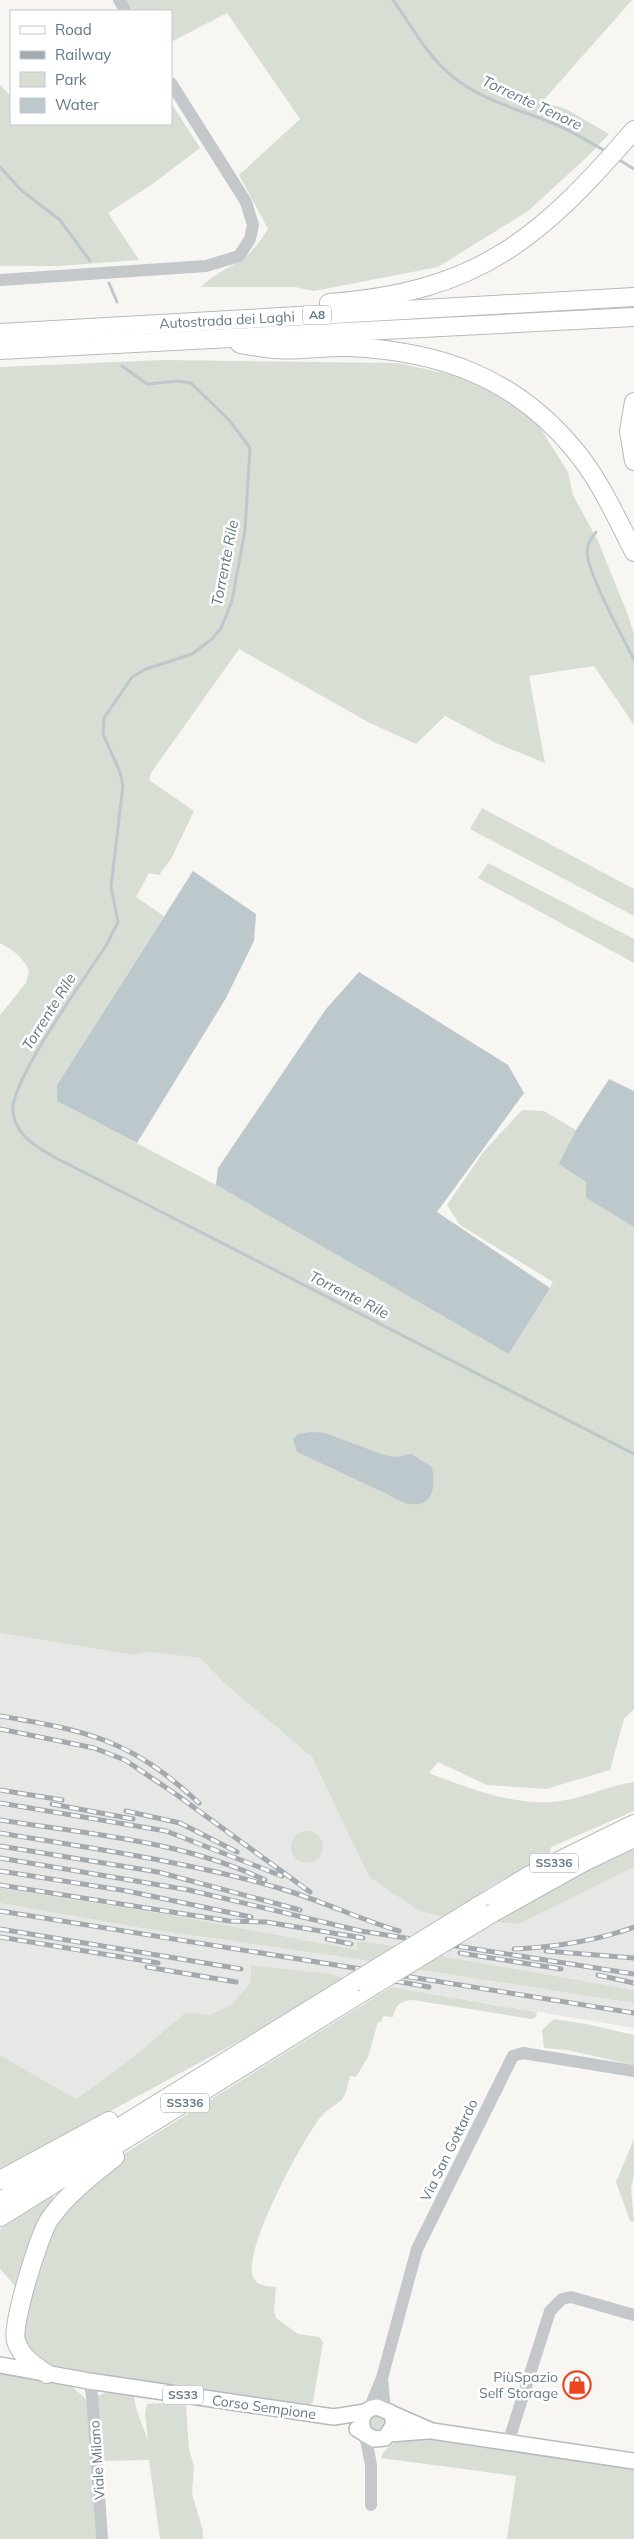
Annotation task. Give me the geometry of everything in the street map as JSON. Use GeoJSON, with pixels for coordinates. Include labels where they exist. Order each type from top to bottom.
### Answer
{"type":"FeatureCollection","features":[{"type":"Feature","properties":{"kind":"highway"},"geometry":{"type":"LineString","coordinates":[[198,330],[280,307],[385,296],[442,283],[500,256],[527,238],[571,200],[633,130]]}},
{"type":"Feature","properties":{"kind":"highway","name":"Autostrada dei Laghi"},"geometry":{"type":"LineString","coordinates":[[0,350],[198,330],[634,298]]}},
{"type":"Feature","properties":{"kind":"highway","name":"Autostrada dei Laghi"},"geometry":{"type":"LineString","coordinates":[[0,333],[198,330],[634,317]]}},
{"type":"Feature","properties":{"kind":"highway"},"geometry":{"type":"LineString","coordinates":[[198,330],[274,349],[348,347],[389,350],[444,362],[485,377],[510,391],[542,415],[574,449],[608,502],[634,552]]}},
{"type":"Feature","properties":{"kind":"highway"},"geometry":{"type":"LineString","coordinates":[[634,402],[629,431],[634,461]]}},
{"type":"Feature","properties":{"kind":"highway","name":"SS336"},"geometry":{"type":"LineString","coordinates":[[361,1986],[477,1907],[530,1875],[634,1824]]}},
{"type":"Feature","properties":{"kind":"highway","name":"SS336"},"geometry":{"type":"LineString","coordinates":[[0,2201],[214,2076],[361,1986],[584,1862],[634,1838]]}},
{"type":"Feature","properties":{"kind":"highway"},"geometry":{"type":"LineString","coordinates":[[0,2180],[137,2106],[214,2076]]}},
{"type":"Feature","properties":{"kind":"highway"},"geometry":{"type":"LineString","coordinates":[[47,2374],[21,2352],[15,2339],[16,2322],[36,2253],[48,2222],[69,2196],[95,2172],[214,2076]]}},
{"type":"Feature","properties":{"kind":"highway","name":"SS336"},"geometry":{"type":"LineString","coordinates":[[0,2216],[214,2076]]}},
{"type":"Feature","properties":{"kind":"main road","name":"SS33"},"geometry":{"type":"LineString","coordinates":[[0,2365],[47,2374]]}},
{"type":"Feature","properties":{"kind":"main road","name":"Corso Sempione"},"geometry":{"type":"LineString","coordinates":[[47,2374],[89,2382],[334,2417],[367,2410]]}},
{"type":"Feature","properties":{"kind":"main road","name":"SS33"},"geometry":{"type":"LineString","coordinates":[[367,2410],[377,2407],[432,2430],[634,2461]]}},
{"type":"Feature","properties":{"kind":"main road"},"geometry":{"type":"LineString","coordinates":[[365,2434],[361,2425],[367,2410]]}},
{"type":"Feature","properties":{"kind":"main road"},"geometry":{"type":"LineString","coordinates":[[387,2436],[394,2426],[393,2417],[388,2411]]}},
{"type":"Feature","properties":{"kind":"main road","name":"Corso Sempione"},"geometry":{"type":"LineString","coordinates":[[334,2417],[365,2434]]}},
{"type":"Feature","properties":{"kind":"main road","name":"SS33"},"geometry":{"type":"LineString","coordinates":[[365,2434],[374,2439],[432,2430]]}},
{"type":"Feature","properties":{"kind":"street"},"geometry":{"type":"LineString","coordinates":[[0,280],[206,266],[238,256],[250,238],[253,226],[246,202],[172,85]]}},
{"type":"Feature","properties":{"kind":"street","name":"Via San Gottardo"},"geometry":{"type":"LineString","coordinates":[[367,2410],[382,2378],[417,2249],[513,2056],[523,2053],[634,2071]]}},
{"type":"Feature","properties":{"kind":"street"},"geometry":{"type":"LineString","coordinates":[[508,2443],[550,2311],[555,2304],[571,2297],[634,2315]]}},
{"type":"Feature","properties":{"kind":"street","name":"Via San Gottardo"},"geometry":{"type":"LineString","coordinates":[[382,2378],[388,2411]]}},
{"type":"Feature","properties":{"kind":"street","name":"Viale Milano"},"geometry":{"type":"LineString","coordinates":[[89,2382],[92,2396],[102,2539]]}},
{"type":"Feature","properties":{"kind":"street"},"geometry":{"type":"LineString","coordinates":[[365,2434],[371,2464],[371,2505]]}},
{"type":"Feature","properties":{"kind":"street"},"geometry":{"type":"LineString","coordinates":[[371,2464],[387,2436]]}},
{"type":"Feature","properties":{"kind":"shaded area"},"geometry":{"type":"Polygon","coordinates":[[[0,1633],[134,1655],[149,1652],[200,1658],[224,1683],[312,1757],[369,1877],[445,1917],[395,1946],[357,1941],[357,1950],[172,1915],[0,1888],[0,1633]]]}},
{"type":"Feature","properties":{"kind":"shaded area"},"geometry":{"type":"Polygon","coordinates":[[[634,1867],[634,1990],[437,1955],[490,1922],[519,1924],[634,1867]]]}},
{"type":"Feature","properties":{"kind":"shaded area"},"geometry":{"type":"Polygon","coordinates":[[[0,1903],[141,1928],[370,1961],[344,1978],[331,1974],[251,1965],[250,1983],[232,2004],[210,2015],[186,2012],[132,2058],[76,2099],[0,2055],[0,1903]]]}},
{"type":"Feature","properties":{"kind":"shaded area"},"geometry":{"type":"Polygon","coordinates":[[[415,1969],[634,2003],[634,2028],[391,1987],[415,1969]]]}},
{"type":"Feature","properties":{"kind":"green space"},"geometry":{"type":"Polygon","coordinates":[[[126,0],[632,0],[542,102],[566,109],[609,134],[586,158],[528,211],[438,267],[314,291],[295,287],[201,287],[247,255],[268,229],[239,175],[300,119],[227,13],[172,41],[172,10],[133,10],[126,0]]]}},
{"type":"Feature","properties":{"kind":"green space"},"geometry":{"type":"Polygon","coordinates":[[[0,85],[10,95],[10,125],[172,125],[172,105],[200,148],[151,185],[108,213],[139,260],[59,266],[0,266],[0,85]]]}},
{"type":"Feature","properties":{"kind":"green space"},"geometry":{"type":"Polygon","coordinates":[[[163,360],[398,363],[475,380],[532,415],[568,472],[573,495],[598,541],[634,634],[634,725],[594,666],[529,676],[545,763],[498,744],[445,716],[416,744],[368,722],[239,649],[151,773],[149,780],[194,811],[171,859],[159,875],[149,873],[136,897],[164,916],[57,1085],[57,1101],[216,1185],[510,1353],[553,1282],[460,1225],[447,1205],[484,1151],[522,1110],[544,1111],[576,1130],[560,1164],[586,1182],[586,1198],[634,1227],[634,1709],[624,1719],[610,1770],[546,1789],[487,1785],[438,1762],[429,1773],[481,1792],[535,1802],[571,1799],[634,1782],[634,1811],[551,1847],[549,1857],[493,1885],[445,1917],[418,1910],[369,1877],[312,1757],[224,1683],[200,1658],[149,1652],[134,1655],[0,1633],[0,1015],[26,983],[29,971],[17,954],[0,943],[0,367],[163,360]]]}},
{"type":"Feature","properties":{"kind":"green space"},"geometry":{"type":"Polygon","coordinates":[[[482,808],[634,889],[634,916],[470,829],[482,808]]]}},
{"type":"Feature","properties":{"kind":"green space"},"geometry":{"type":"Polygon","coordinates":[[[488,863],[634,939],[634,963],[478,878],[488,863]]]}},
{"type":"Feature","properties":{"kind":"green space"},"geometry":{"type":"Polygon","coordinates":[[[307,1831],[313,1832],[318,1836],[322,1841],[322,1853],[318,1858],[313,1862],[307,1863],[301,1862],[296,1858],[292,1853],[291,1847],[292,1841],[296,1836],[301,1832],[307,1831]]]}},
{"type":"Feature","properties":{"kind":"green space"},"geometry":{"type":"Polygon","coordinates":[[[634,1845],[634,1867],[519,1924],[490,1922],[634,1845]]]}},
{"type":"Feature","properties":{"kind":"green space"},"geometry":{"type":"Polygon","coordinates":[[[0,1888],[172,1915],[357,1950],[357,1941],[395,1946],[370,1961],[141,1928],[0,1903],[0,1888]]]}},
{"type":"Feature","properties":{"kind":"green space"},"geometry":{"type":"Polygon","coordinates":[[[437,1955],[634,1990],[634,2003],[415,1969],[437,1955]]]}},
{"type":"Feature","properties":{"kind":"green space"},"geometry":{"type":"Polygon","coordinates":[[[251,1965],[332,1974],[344,1978],[256,2032],[0,2171],[0,2055],[76,2099],[132,2058],[186,2012],[210,2015],[232,2004],[250,1983],[251,1965]]]}},
{"type":"Feature","properties":{"kind":"green space"},"geometry":{"type":"Polygon","coordinates":[[[391,1987],[537,2012],[536,2017],[532,2019],[413,2000],[402,2002],[397,2006],[393,2017],[383,2016],[381,2022],[378,2022],[368,2057],[356,2077],[350,2076],[343,2098],[325,2112],[300,2149],[265,2222],[256,2245],[252,2264],[253,2277],[257,2282],[276,2287],[274,2311],[276,2318],[298,2334],[319,2337],[323,2342],[313,2402],[307,2407],[75,2372],[46,2365],[35,2359],[19,2333],[50,2226],[112,2163],[130,2150],[391,1987]]]}},
{"type":"Feature","properties":{"kind":"green space"},"geometry":{"type":"Polygon","coordinates":[[[554,2019],[634,2035],[634,2065],[567,2050],[544,2048],[542,2030],[554,2019]]]}},
{"type":"Feature","properties":{"kind":"green space"},"geometry":{"type":"Polygon","coordinates":[[[634,2139],[634,2174],[631,2188],[634,2222],[630,2221],[616,2182],[634,2139]]]}},
{"type":"Feature","properties":{"kind":"green space"},"geometry":{"type":"Polygon","coordinates":[[[55,2193],[15,2286],[0,2269],[0,2229],[55,2193]]]}},
{"type":"Feature","properties":{"kind":"green space"},"geometry":{"type":"Polygon","coordinates":[[[0,2372],[70,2385],[87,2400],[96,2539],[0,2539],[0,2372]]]}},
{"type":"Feature","properties":{"kind":"green space"},"geometry":{"type":"Polygon","coordinates":[[[107,2392],[134,2395],[148,2441],[145,2414],[147,2404],[177,2402],[186,2406],[189,2449],[194,2466],[192,2494],[203,2531],[203,2539],[160,2539],[149,2460],[101,2461],[98,2396],[107,2392]]]}},
{"type":"Feature","properties":{"kind":"green space"},"geometry":{"type":"Polygon","coordinates":[[[377,2414],[383,2417],[386,2423],[383,2429],[377,2432],[371,2429],[368,2423],[371,2417],[377,2414]]]}},
{"type":"Feature","properties":{"kind":"green space"},"geometry":{"type":"Polygon","coordinates":[[[423,2436],[634,2467],[634,2539],[507,2539],[516,2476],[381,2458],[388,2447],[393,2444],[423,2436]]]}},
{"type":"Feature","properties":{"kind":"water"},"geometry":{"type":"Polygon","coordinates":[[[193,871],[256,914],[254,941],[226,998],[137,1143],[57,1101],[57,1085],[193,871]]]}},
{"type":"Feature","properties":{"kind":"water"},"geometry":{"type":"Polygon","coordinates":[[[359,972],[508,1065],[524,1093],[437,1212],[550,1288],[509,1354],[216,1185],[218,1168],[326,1009],[359,972]]]}},
{"type":"Feature","properties":{"kind":"water"},"geometry":{"type":"Polygon","coordinates":[[[609,1079],[634,1091],[634,1227],[586,1198],[586,1182],[559,1164],[576,1130],[609,1079]]]}},
{"type":"Feature","properties":{"kind":"water"},"geometry":{"type":"Polygon","coordinates":[[[325,1433],[384,1455],[395,1457],[411,1454],[432,1467],[434,1480],[433,1490],[429,1498],[417,1504],[408,1504],[297,1452],[293,1439],[298,1434],[325,1433]]]}},
{"type":"Feature","properties":{"kind":"waterway","name":"Torrente Tenore"},"geometry":{"type":"LineString","coordinates":[[393,0],[435,60],[463,84],[487,98],[559,126],[607,152]]}},
{"type":"Feature","properties":{"kind":"waterway","name":"Torrente Tenore"},"geometry":{"type":"LineString","coordinates":[[616,158],[634,169]]}},
{"type":"Feature","properties":{"kind":"waterway","name":"Torrente Rile"},"geometry":{"type":"LineString","coordinates":[[0,167],[21,190],[60,220],[90,261]]}},
{"type":"Feature","properties":{"kind":"waterway","name":"Torrente Rile"},"geometry":{"type":"LineString","coordinates":[[109,283],[117,302]]}},
{"type":"Feature","properties":{"kind":"waterway","name":"Torrente Rile"},"geometry":{"type":"LineString","coordinates":[[122,366],[147,384],[178,381],[191,383],[230,421],[250,448],[245,530],[232,601],[221,628],[212,639],[192,654],[146,669],[132,677],[104,718],[103,734],[120,772],[123,786],[111,887],[118,922],[107,944],[51,1028],[23,1078],[15,1098],[13,1113],[15,1121],[23,1135],[56,1158],[634,1454]]}},
{"type":"Feature","properties":{"kind":"waterway","name":"Torrente Tenore"},"geometry":{"type":"LineString","coordinates":[[596,532],[588,546],[589,562],[599,590],[634,660]]}},
{"type":"Feature","properties":{"kind":"railway"},"geometry":{"type":"LineString","coordinates":[[0,1716],[59,1727],[107,1742],[130,1752],[152,1765],[199,1803]]}},
{"type":"Feature","properties":{"kind":"railway"},"geometry":{"type":"LineString","coordinates":[[0,1729],[94,1748],[125,1760],[177,1795],[310,1892]]}},
{"type":"Feature","properties":{"kind":"railway"},"geometry":{"type":"LineString","coordinates":[[0,1790],[62,1800]]}},
{"type":"Feature","properties":{"kind":"railway"},"geometry":{"type":"LineString","coordinates":[[0,1803],[166,1831],[282,1876]]}},
{"type":"Feature","properties":{"kind":"railway"},"geometry":{"type":"LineString","coordinates":[[52,1804],[133,1819]]}},
{"type":"Feature","properties":{"kind":"railway"},"geometry":{"type":"LineString","coordinates":[[126,1811],[180,1823],[237,1852]]}},
{"type":"Feature","properties":{"kind":"railway"},"geometry":{"type":"LineString","coordinates":[[0,1820],[101,1835],[168,1848],[201,1856],[265,1880]]}},
{"type":"Feature","properties":{"kind":"railway"},"geometry":{"type":"LineString","coordinates":[[0,1833],[142,1857],[247,1879],[297,1894],[399,1931]]}},
{"type":"Feature","properties":{"kind":"railway"},"geometry":{"type":"LineString","coordinates":[[0,1846],[158,1872],[300,1910]]}},
{"type":"Feature","properties":{"kind":"railway"},"geometry":{"type":"LineString","coordinates":[[0,1858],[189,1890],[361,1931],[634,1974]]}},
{"type":"Feature","properties":{"kind":"railway"},"geometry":{"type":"LineString","coordinates":[[0,1871],[127,1891],[251,1917]]}},
{"type":"Feature","properties":{"kind":"railway"},"geometry":{"type":"LineString","coordinates":[[0,1885],[229,1921],[266,1922],[363,1938]]}},
{"type":"Feature","properties":{"kind":"railway"},"geometry":{"type":"LineString","coordinates":[[0,1911],[634,2013]]}},
{"type":"Feature","properties":{"kind":"railway"},"geometry":{"type":"LineString","coordinates":[[514,1949],[575,1942],[605,1936],[634,1927]]}},
{"type":"Feature","properties":{"kind":"railway"},"geometry":{"type":"LineString","coordinates":[[0,1929],[241,1969]]}},
{"type":"Feature","properties":{"kind":"railway"},"geometry":{"type":"LineString","coordinates":[[0,1937],[158,1963]]}},
{"type":"Feature","properties":{"kind":"railway"},"geometry":{"type":"LineString","coordinates":[[327,1939],[351,1944]]}},
{"type":"Feature","properties":{"kind":"railway"},"geometry":{"type":"LineString","coordinates":[[546,1951],[634,1958]]}},
{"type":"Feature","properties":{"kind":"railway"},"geometry":{"type":"LineString","coordinates":[[460,1953],[561,1969]]}},
{"type":"Feature","properties":{"kind":"railway"},"geometry":{"type":"LineString","coordinates":[[147,1967],[236,1982]]}},
{"type":"Feature","properties":{"kind":"railway"},"geometry":{"type":"LineString","coordinates":[[598,1975],[634,1983]]}},
{"type":"Feature","properties":{"kind":"railway"},"geometry":{"type":"LineString","coordinates":[[395,1981],[429,1987]]}},
{"type":"Feature","properties":{"kind":"place","name":"PiùSpazio Self Storage"},"geometry":{"type":"Point","coordinates":[577,2385]}}]}
